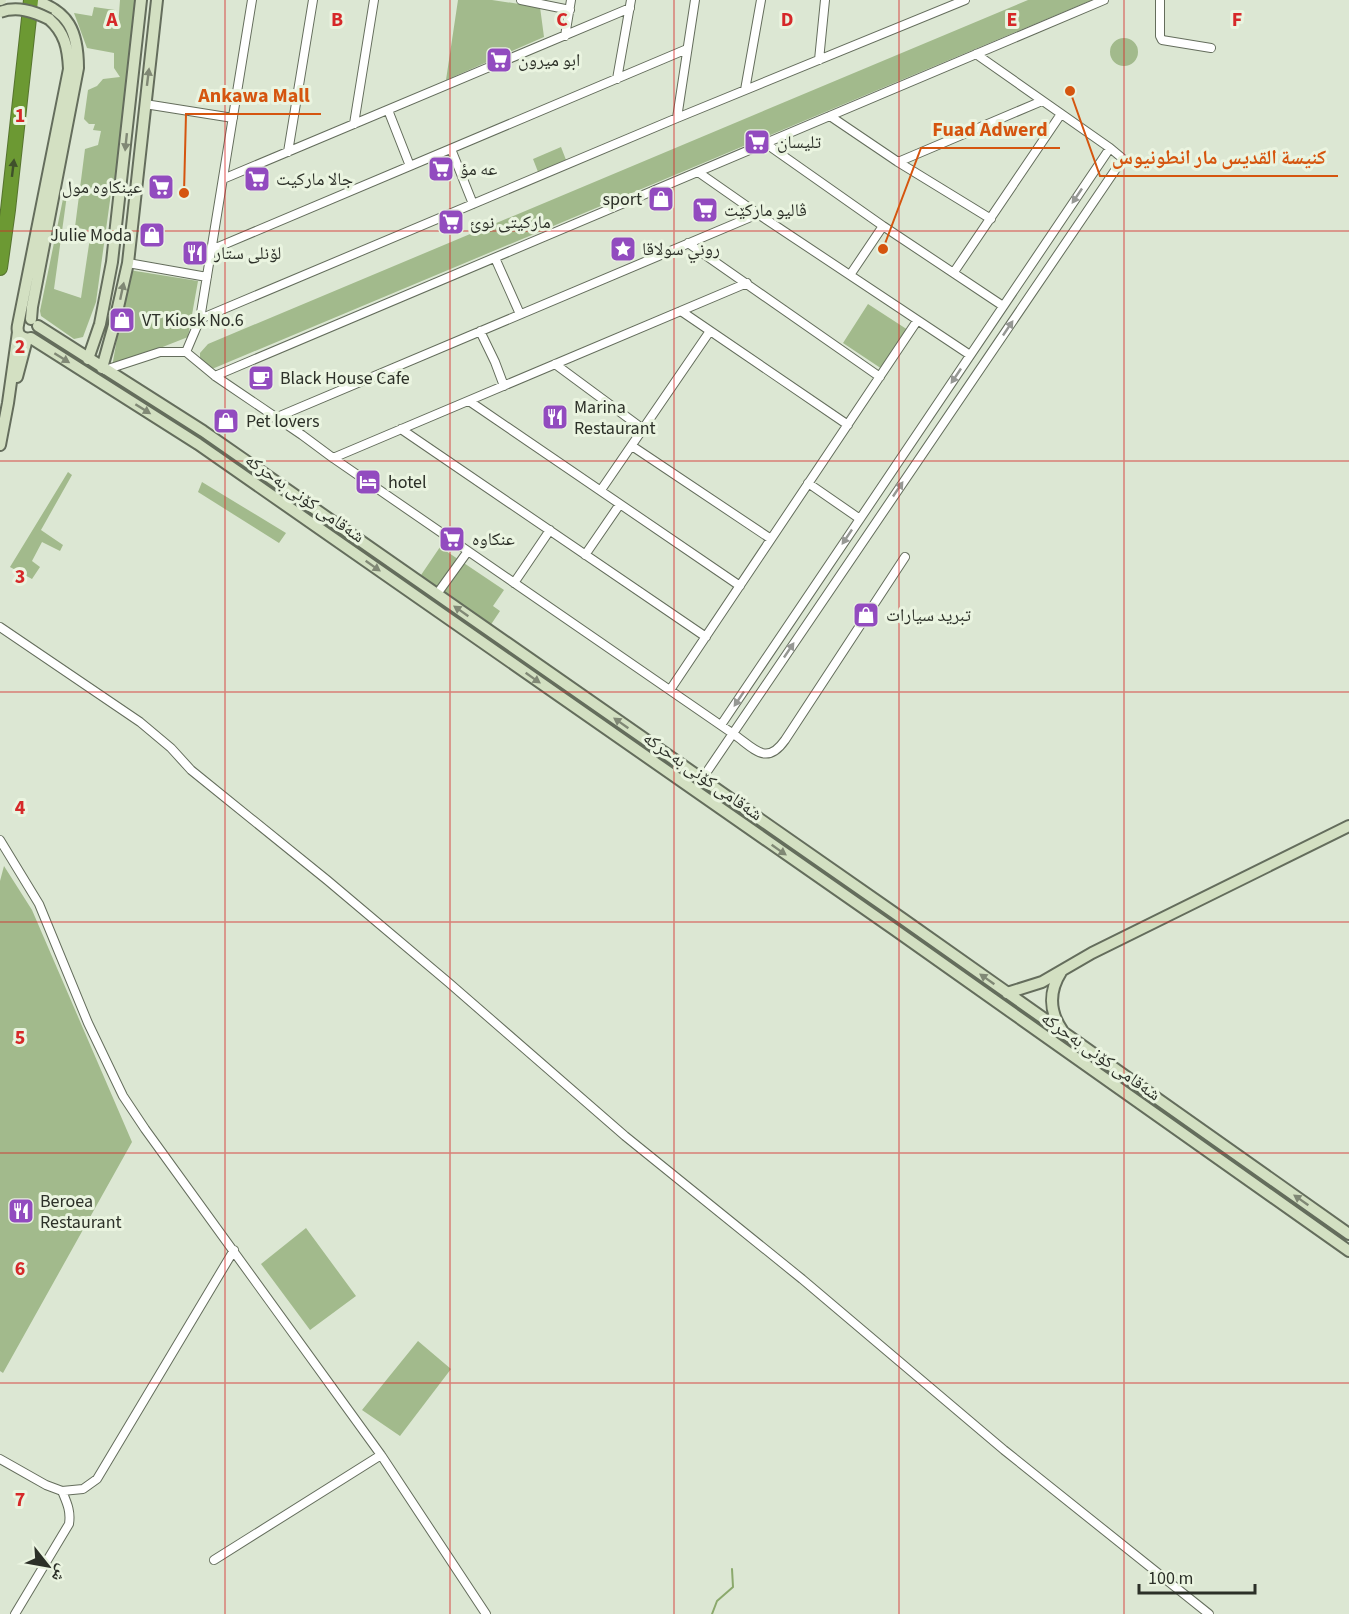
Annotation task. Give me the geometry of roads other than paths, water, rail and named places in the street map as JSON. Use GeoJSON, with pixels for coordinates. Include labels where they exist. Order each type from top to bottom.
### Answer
{"type":"FeatureCollection","features":[{"type":"Feature","properties":{"kind":"highway"},"geometry":{"type":"LineString","coordinates":[[0,10],[1,0]]}},
{"type":"Feature","properties":{"kind":"highway"},"geometry":{"type":"LineString","coordinates":[[0,268],[32,0]]}},
{"type":"Feature","properties":{"kind":"street"},"geometry":{"type":"LineString","coordinates":[[8,403],[29,339],[37,334],[32,307],[78,68],[76,36],[67,21],[53,8],[32,0]]}},
{"type":"Feature","properties":{"kind":"street"},"geometry":{"type":"LineString","coordinates":[[88,359],[97,333],[112,262],[141,0]]}},
{"type":"Feature","properties":{"kind":"street"},"geometry":{"type":"LineString","coordinates":[[157,0],[128,263],[104,369],[160,352],[186,352],[215,376],[333,458],[732,734],[766,754],[774,753],[779,748],[905,556]]}},
{"type":"Feature","properties":{"kind":"street"},"geometry":{"type":"LineString","coordinates":[[186,352],[200,319],[252,0]]}},
{"type":"Feature","properties":{"kind":"street"},"geometry":{"type":"LineString","coordinates":[[288,152],[313,0]]}},
{"type":"Feature","properties":{"kind":"street"},"geometry":{"type":"LineString","coordinates":[[354,124],[374,0]]}},
{"type":"Feature","properties":{"kind":"street"},"geometry":{"type":"LineString","coordinates":[[521,0],[570,10]]}},
{"type":"Feature","properties":{"kind":"street"},"geometry":{"type":"LineString","coordinates":[[565,36],[571,0]]}},
{"type":"Feature","properties":{"kind":"street"},"geometry":{"type":"LineString","coordinates":[[677,118],[695,0]]}},
{"type":"Feature","properties":{"kind":"street"},"geometry":{"type":"LineString","coordinates":[[746,90],[761,0]]}},
{"type":"Feature","properties":{"kind":"street"},"geometry":{"type":"LineString","coordinates":[[819,60],[825,0]]}},
{"type":"Feature","properties":{"kind":"street"},"geometry":{"type":"LineString","coordinates":[[200,319],[954,2],[965,0]]}},
{"type":"Feature","properties":{"kind":"street"},"geometry":{"type":"LineString","coordinates":[[215,376],[1104,0]]}},
{"type":"Feature","properties":{"kind":"street"},"geometry":{"type":"LineString","coordinates":[[1160,0],[1162,40],[1211,48]]}},
{"type":"Feature","properties":{"kind":"street"},"geometry":{"type":"LineString","coordinates":[[223,179],[565,36],[631,4]]}},
{"type":"Feature","properties":{"kind":"street"},"geometry":{"type":"LineString","coordinates":[[617,79],[631,4]]}},
{"type":"Feature","properties":{"kind":"street"},"geometry":{"type":"LineString","coordinates":[[0,10],[28,10],[49,19],[64,36],[68,50],[69,69],[19,327],[0,445]]}},
{"type":"Feature","properties":{"kind":"street"},"geometry":{"type":"LineString","coordinates":[[211,250],[687,49]]}},
{"type":"Feature","properties":{"kind":"street"},"geometry":{"type":"LineString","coordinates":[[702,779],[1122,160],[1110,148],[976,54]]}},
{"type":"Feature","properties":{"kind":"street"},"geometry":{"type":"LineString","coordinates":[[898,162],[1042,100]]}},
{"type":"Feature","properties":{"kind":"street"},"geometry":{"type":"LineString","coordinates":[[145,104],[233,118]]}},
{"type":"Feature","properties":{"kind":"street"},"geometry":{"type":"LineString","coordinates":[[388,110],[410,166]]}},
{"type":"Feature","properties":{"kind":"street"},"geometry":{"type":"LineString","coordinates":[[954,273],[1061,114]]}},
{"type":"Feature","properties":{"kind":"street"},"geometry":{"type":"LineString","coordinates":[[830,116],[898,162],[991,219]]}},
{"type":"Feature","properties":{"kind":"street"},"geometry":{"type":"LineString","coordinates":[[765,143],[883,226],[1003,306]]}},
{"type":"Feature","properties":{"kind":"street"},"geometry":{"type":"LineString","coordinates":[[721,726],[1110,148]]}},
{"type":"Feature","properties":{"kind":"street"},"geometry":{"type":"LineString","coordinates":[[451,149],[473,204]]}},
{"type":"Feature","properties":{"kind":"street"},"geometry":{"type":"LineString","coordinates":[[698,172],[970,355]]}},
{"type":"Feature","properties":{"kind":"street"},"geometry":{"type":"LineString","coordinates":[[276,417],[758,214]]}},
{"type":"Feature","properties":{"kind":"street"},"geometry":{"type":"LineString","coordinates":[[850,275],[883,226]]}},
{"type":"Feature","properties":{"kind":"street"},"geometry":{"type":"LineString","coordinates":[[688,243],[880,376]]}},
{"type":"Feature","properties":{"kind":"street"},"geometry":{"type":"LineString","coordinates":[[495,258],[520,314]]}},
{"type":"Feature","properties":{"kind":"street"},"geometry":{"type":"LineString","coordinates":[[128,263],[207,277]]}},
{"type":"Feature","properties":{"kind":"street"},"geometry":{"type":"LineString","coordinates":[[333,458],[747,283]]}},
{"type":"Feature","properties":{"kind":"street"},"geometry":{"type":"LineString","coordinates":[[681,311],[848,425]]}},
{"type":"Feature","properties":{"kind":"street"},"geometry":{"type":"LineString","coordinates":[[19,327],[25,319],[35,323]]}},
{"type":"Feature","properties":{"kind":"street"},"geometry":{"type":"LineString","coordinates":[[670,690],[917,321]]}},
{"type":"Feature","properties":{"kind":"street","name":"شەقامی کۆنی بەحرکە"},"geometry":{"type":"LineString","coordinates":[[35,323],[203,431],[1349,1234]]}},
{"type":"Feature","properties":{"kind":"street","name":"شەقامی کۆنی بەحرکە"},"geometry":{"type":"LineString","coordinates":[[19,327],[21,337],[29,339],[198,444],[895,930],[1349,1251]]}},
{"type":"Feature","properties":{"kind":"street"},"geometry":{"type":"LineString","coordinates":[[480,331],[504,386]]}},
{"type":"Feature","properties":{"kind":"street"},"geometry":{"type":"LineString","coordinates":[[601,490],[710,331]]}},
{"type":"Feature","properties":{"kind":"street"},"geometry":{"type":"LineString","coordinates":[[97,333],[111,338]]}},
{"type":"Feature","properties":{"kind":"street"},"geometry":{"type":"LineString","coordinates":[[555,364],[643,429]]}},
{"type":"Feature","properties":{"kind":"street"},"geometry":{"type":"LineString","coordinates":[[469,401],[740,586]]}},
{"type":"Feature","properties":{"kind":"street"},"geometry":{"type":"LineString","coordinates":[[401,429],[706,637]]}},
{"type":"Feature","properties":{"kind":"street"},"geometry":{"type":"LineString","coordinates":[[632,446],[771,539]]}},
{"type":"Feature","properties":{"kind":"street"},"geometry":{"type":"LineString","coordinates":[[808,483],[860,519]]}},
{"type":"Feature","properties":{"kind":"street"},"geometry":{"type":"LineString","coordinates":[[585,555],[620,504]]}},
{"type":"Feature","properties":{"kind":"street"},"geometry":{"type":"LineString","coordinates":[[514,583],[550,530]]}},
{"type":"Feature","properties":{"kind":"street"},"geometry":{"type":"LineString","coordinates":[[437,594],[468,551]]}},
{"type":"Feature","properties":{"kind":"street"},"geometry":{"type":"LineString","coordinates":[[0,627],[141,722],[171,748],[190,770],[327,880],[625,1136],[1004,1450],[1209,1614]]}},
{"type":"Feature","properties":{"kind":"street"},"geometry":{"type":"LineString","coordinates":[[1007,993],[1036,984],[1092,953],[1349,826]]}},
{"type":"Feature","properties":{"kind":"street"},"geometry":{"type":"LineString","coordinates":[[0,856],[1,843]]}},
{"type":"Feature","properties":{"kind":"street"},"geometry":{"type":"LineString","coordinates":[[1,843],[39,904],[88,1023],[123,1096],[381,1455],[486,1614]]}},
{"type":"Feature","properties":{"kind":"street"},"geometry":{"type":"LineString","coordinates":[[1063,969],[1054,985],[1052,1002],[1056,1020],[1066,1034]]}},
{"type":"Feature","properties":{"kind":"street"},"geometry":{"type":"LineString","coordinates":[[0,1459],[46,1485],[62,1491],[83,1489],[97,1479],[234,1250]]}},
{"type":"Feature","properties":{"kind":"street"},"geometry":{"type":"LineString","coordinates":[[214,1560],[381,1455]]}},
{"type":"Feature","properties":{"kind":"street"},"geometry":{"type":"LineString","coordinates":[[15,1614],[69,1524],[68,1506],[62,1491]]}},
{"type":"Feature","properties":{"kind":"waterway"},"geometry":{"type":"LineString","coordinates":[[712,1614],[717,1601],[733,1587],[732,1569]]}},
{"type":"Feature","properties":{"kind":"place","name":"ابو ميرون"},"geometry":{"type":"Point","coordinates":[499,60]}},
{"type":"Feature","properties":{"kind":"place","name":"كنيسة القديس مار انطونيوس"},"geometry":{"type":"Point","coordinates":[1070,91]}},
{"type":"Feature","properties":{"kind":"place","name":"تليسان"},"geometry":{"type":"Point","coordinates":[757,142]}},
{"type":"Feature","properties":{"kind":"place","name":"عه مؤ"},"geometry":{"type":"Point","coordinates":[441,169]}},
{"type":"Feature","properties":{"kind":"place","name":"جالا ماركيت"},"geometry":{"type":"Point","coordinates":[257,179]}},
{"type":"Feature","properties":{"kind":"place","name":"عينكاوه مول"},"geometry":{"type":"Point","coordinates":[161,187]}},
{"type":"Feature","properties":{"kind":"place","name":"Ankawa Mall"},"geometry":{"type":"Point","coordinates":[184,193]}},
{"type":"Feature","properties":{"kind":"place","name":"sport"},"geometry":{"type":"Point","coordinates":[661,199]}},
{"type":"Feature","properties":{"kind":"place","name":"ڤالیو مارکێت"},"geometry":{"type":"Point","coordinates":[705,210]}},
{"type":"Feature","properties":{"kind":"place","name":"مارکیتی نوئ"},"geometry":{"type":"Point","coordinates":[451,222]}},
{"type":"Feature","properties":{"kind":"place","name":"Julie Moda"},"geometry":{"type":"Point","coordinates":[152,235]}},
{"type":"Feature","properties":{"kind":"place","name":"روني سولاقا"},"geometry":{"type":"Point","coordinates":[623,249]}},
{"type":"Feature","properties":{"kind":"place","name":"Fuad Adwerd"},"geometry":{"type":"Point","coordinates":[883,249]}},
{"type":"Feature","properties":{"kind":"place","name":"لۆنلی ستار"},"geometry":{"type":"Point","coordinates":[195,253]}},
{"type":"Feature","properties":{"kind":"place","name":"VT Kiosk No.6"},"geometry":{"type":"Point","coordinates":[122,320]}},
{"type":"Feature","properties":{"kind":"place","name":"Black House Cafe"},"geometry":{"type":"Point","coordinates":[261,378]}},
{"type":"Feature","properties":{"kind":"place","name":"Marina Restaurant"},"geometry":{"type":"Point","coordinates":[555,417]}},
{"type":"Feature","properties":{"kind":"place","name":"Pet lovers"},"geometry":{"type":"Point","coordinates":[226,421]}},
{"type":"Feature","properties":{"kind":"place","name":"hotel"},"geometry":{"type":"Point","coordinates":[368,482]}},
{"type":"Feature","properties":{"kind":"place","name":"عنكاوه"},"geometry":{"type":"Point","coordinates":[452,539]}},
{"type":"Feature","properties":{"kind":"place","name":"تبريد سيارات"},"geometry":{"type":"Point","coordinates":[866,615]}},
{"type":"Feature","properties":{"kind":"place","name":"Beroea Restaurant"},"geometry":{"type":"Point","coordinates":[21,1211]}}]}
